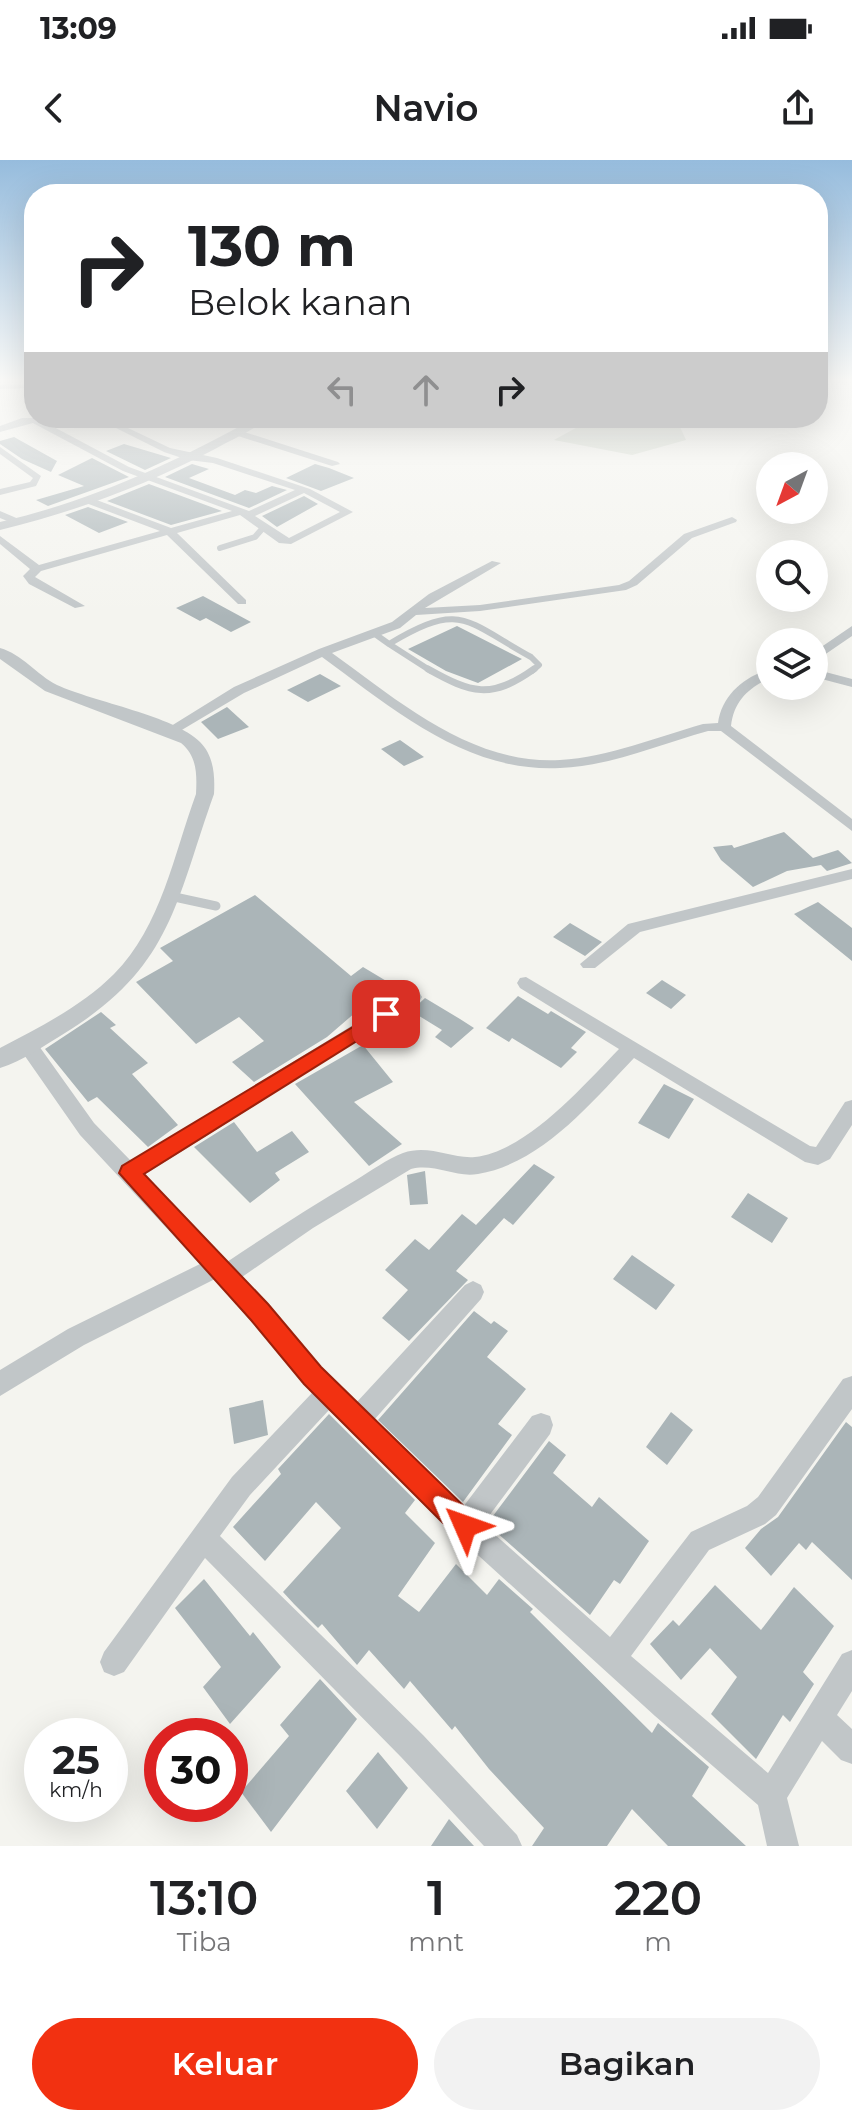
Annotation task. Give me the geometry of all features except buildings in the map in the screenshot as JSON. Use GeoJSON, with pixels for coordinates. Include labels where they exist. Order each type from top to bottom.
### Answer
{"type":"FeatureCollection","features":[{"type":"Feature","properties":{"kind":"street"},"geometry":{"type":"LineString","coordinates":[[0,492],[33,484],[38,478],[13,460]]}},
{"type":"Feature","properties":{"kind":"street"},"geometry":{"type":"LineString","coordinates":[[107,460],[245,513],[262,529],[283,541],[291,541],[348,512],[304,490],[211,460]]}},
{"type":"Feature","properties":{"kind":"street"},"geometry":{"type":"LineString","coordinates":[[0,526],[90,501],[182,460]]}},
{"type":"Feature","properties":{"kind":"street"},"geometry":{"type":"LineString","coordinates":[[321,460],[335,464]]}},
{"type":"Feature","properties":{"kind":"street"},"geometry":{"type":"LineString","coordinates":[[79,606],[30,580],[30,574],[37,569],[169,531],[245,513],[304,490]]}},
{"type":"Feature","properties":{"kind":"street"},"geometry":{"type":"LineString","coordinates":[[90,501],[169,531],[242,602]]}},
{"type":"Feature","properties":{"kind":"street"},"geometry":{"type":"LineString","coordinates":[[0,514],[17,522]]}},
{"type":"Feature","properties":{"kind":"street"},"geometry":{"type":"LineString","coordinates":[[414,612],[480,608],[622,588],[633,583],[688,536],[732,520]]}},
{"type":"Feature","properties":{"kind":"street"},"geometry":{"type":"LineString","coordinates":[[0,539],[37,569]]}},
{"type":"Feature","properties":{"kind":"street"},"geometry":{"type":"LineString","coordinates":[[170,731],[239,690],[323,652],[396,625],[433,596],[496,563]]}},
{"type":"Feature","properties":{"kind":"street"},"geometry":{"type":"LineString","coordinates":[[828,648],[852,630]]}},
{"type":"Feature","properties":{"kind":"street"},"geometry":{"type":"LineString","coordinates":[[323,652],[447,738],[480,754],[505,760],[558,764],[581,761],[708,727],[724,727],[852,826]]}},
{"type":"Feature","properties":{"kind":"street"},"geometry":{"type":"LineString","coordinates":[[0,653],[11,658],[40,682],[85,702],[170,731],[193,743],[201,755],[206,782],[205,794],[170,896],[136,964],[121,980],[0,1059]]}},
{"type":"Feature","properties":{"kind":"street"},"geometry":{"type":"LineString","coordinates":[[828,677],[852,683]]}},
{"type":"Feature","properties":{"kind":"street"},"geometry":{"type":"LineString","coordinates":[[724,727],[725,715],[736,694],[756,682]]}},
{"type":"Feature","properties":{"kind":"street"},"geometry":{"type":"LineString","coordinates":[[589,964],[634,928],[852,874]]}},
{"type":"Feature","properties":{"kind":"street"},"geometry":{"type":"LineString","coordinates":[[526,983],[805,1153],[818,1156],[823,1153],[852,1108]]}},
{"type":"Feature","properties":{"kind":"street"},"geometry":{"type":"LineString","coordinates":[[129,1173],[413,997]]}},
{"type":"Feature","properties":{"kind":"street"},"geometry":{"type":"LineString","coordinates":[[27,1044],[87,1129],[329,1392],[465,1526],[771,1796],[783,1846]]}},
{"type":"Feature","properties":{"kind":"street"},"geometry":{"type":"LineString","coordinates":[[0,1384],[76,1337],[221,1272],[406,1161],[423,1156],[477,1166],[518,1148],[586,1095],[632,1048]]}},
{"type":"Feature","properties":{"kind":"street"},"geometry":{"type":"LineString","coordinates":[[357,1420],[473,1292]]}},
{"type":"Feature","properties":{"kind":"street"},"geometry":{"type":"LineString","coordinates":[[612,1658],[700,1541],[756,1515],[767,1506],[852,1388]]}},
{"type":"Feature","properties":{"kind":"street"},"geometry":{"type":"LineString","coordinates":[[114,1662],[241,1486],[329,1392]]}},
{"type":"Feature","properties":{"kind":"street"},"geometry":{"type":"LineString","coordinates":[[465,1526],[541,1425]]}},
{"type":"Feature","properties":{"kind":"street"},"geometry":{"type":"LineString","coordinates":[[203,1538],[412,1746],[506,1846]]}},
{"type":"Feature","properties":{"kind":"street"},"geometry":{"type":"LineString","coordinates":[[771,1796],[852,1664]]}},
{"type":"Feature","properties":{"kind":"street"},"geometry":{"type":"LineString","coordinates":[[817,1717],[852,1749]]}},
{"type":"Feature","properties":{"kind":"lane"},"geometry":{"type":"LineString","coordinates":[[220,548],[255,537],[262,529]]}},
{"type":"Feature","properties":{"kind":"lane"},"geometry":{"type":"LineString","coordinates":[[375,634],[388,645],[422,666],[472,691],[483,692],[505,684],[539,665],[517,649],[462,619],[450,616],[431,621],[388,645]]}},
{"type":"Feature","properties":{"kind":"lane"},"geometry":{"type":"LineString","coordinates":[[170,896],[216,906]]}},
{"type":"Feature","properties":{"kind":"route"},"geometry":{"type":"LineString","coordinates":[[386,1014],[129,1173],[260,1312],[312,1376],[465,1526]]}}]}
